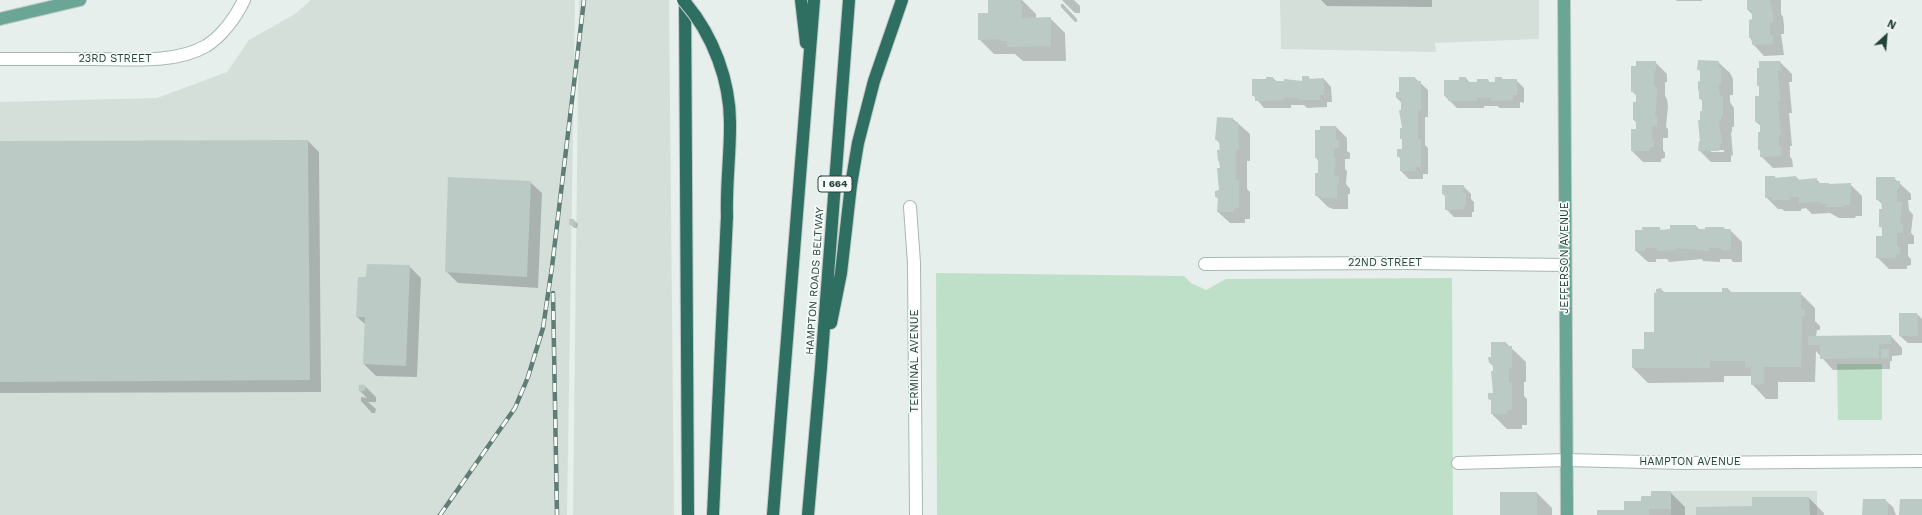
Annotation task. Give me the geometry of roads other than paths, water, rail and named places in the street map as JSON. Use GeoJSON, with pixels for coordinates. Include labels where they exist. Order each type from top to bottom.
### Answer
{"type":"FeatureCollection","features":[{"type":"Feature","properties":{"kind":"highway"},"geometry":{"type":"LineString","coordinates":[[684,0],[701,25],[713,47],[722,70],[728,96],[730,126],[714,515]]}},
{"type":"Feature","properties":{"kind":"highway"},"geometry":{"type":"LineString","coordinates":[[684,0],[688,515]]}},
{"type":"Feature","properties":{"kind":"highway"},"geometry":{"type":"LineString","coordinates":[[801,0],[809,73]]}},
{"type":"Feature","properties":{"kind":"highway","name":"HAMPTON ROADS BELTWAY"},"geometry":{"type":"LineString","coordinates":[[773,515],[814,0]]}},
{"type":"Feature","properties":{"kind":"highway","name":"HAMPTON ROADS BELTWAY"},"geometry":{"type":"LineString","coordinates":[[808,515],[821,367],[849,0]]}},
{"type":"Feature","properties":{"kind":"highway"},"geometry":{"type":"LineString","coordinates":[[821,367],[842,273],[851,185],[858,143],[874,81],[902,0]]}},
{"type":"Feature","properties":{"kind":"main road"},"geometry":{"type":"LineString","coordinates":[[0,19],[80,0]]}},
{"type":"Feature","properties":{"kind":"main road","name":"JEFFERSON AVENUE"},"geometry":{"type":"LineString","coordinates":[[1564,0],[1568,515]]}},
{"type":"Feature","properties":{"kind":"street","name":"23RD STREET"},"geometry":{"type":"LineString","coordinates":[[0,58],[163,58],[187,53],[205,47],[230,24],[244,0]]}},
{"type":"Feature","properties":{"kind":"street","name":"TERMINAL AVENUE"},"geometry":{"type":"LineString","coordinates":[[910,207],[914,263],[916,515]]}},
{"type":"Feature","properties":{"kind":"street","name":"22ND STREET"},"geometry":{"type":"LineString","coordinates":[[1206,264],[1406,263],[1565,265]]}},
{"type":"Feature","properties":{"kind":"street","name":"HAMPTON AVENUE"},"geometry":{"type":"LineString","coordinates":[[1458,463],[1567,460],[1684,463],[1922,461]]}},
{"type":"Feature","properties":{"kind":"railway"},"geometry":{"type":"LineString","coordinates":[[440,515],[515,408],[528,377],[543,328],[552,267],[584,0]]}},
{"type":"Feature","properties":{"kind":"railway"},"geometry":{"type":"LineString","coordinates":[[553,293],[557,515]]}}]}
